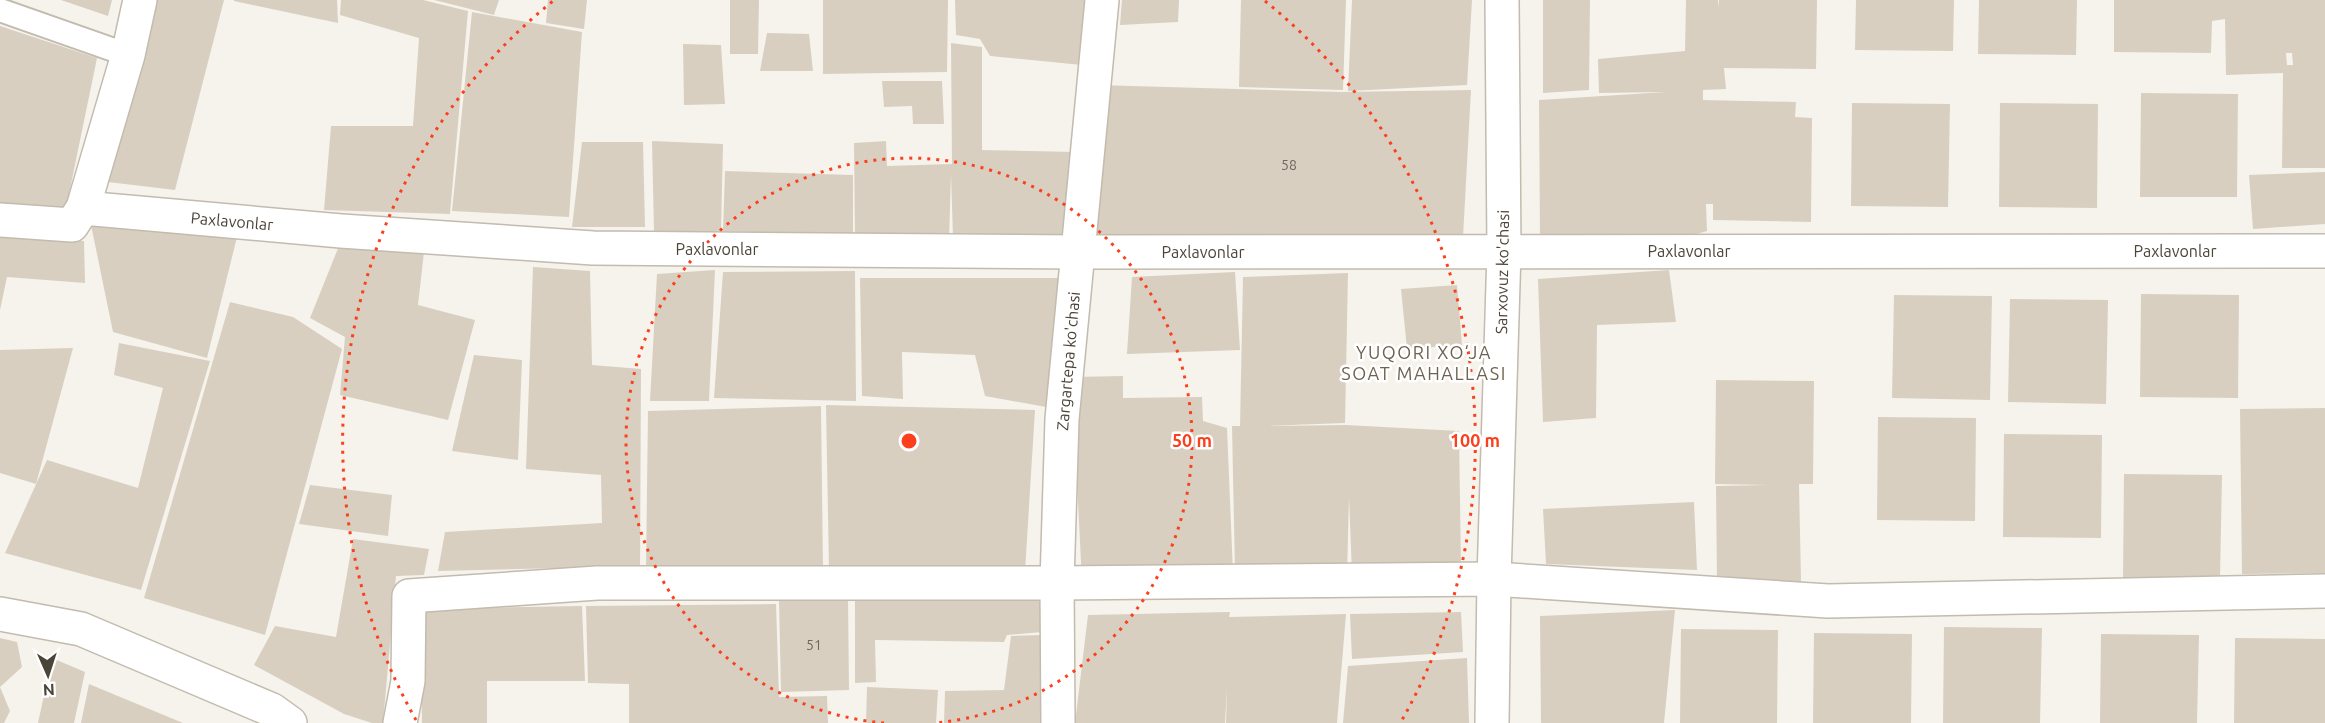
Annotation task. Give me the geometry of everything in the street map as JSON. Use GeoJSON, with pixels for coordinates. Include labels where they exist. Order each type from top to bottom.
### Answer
{"type":"FeatureCollection","features":[{"type":"Feature","properties":{"kind":"street"},"geometry":{"type":"LineString","coordinates":[[0,220],[72,225],[83,208],[128,55],[140,0]]}},
{"type":"Feature","properties":{"kind":"street","name":"Zargartepa ko'chasi"},"geometry":{"type":"LineString","coordinates":[[1058,723],[1057,583],[1062,419],[1102,0]]}},
{"type":"Feature","properties":{"kind":"street","name":"Sarxovuz ko'chasi"},"geometry":{"type":"LineString","coordinates":[[1492,723],[1503,251],[1502,0]]}},
{"type":"Feature","properties":{"kind":"street","name":"Paxlavonlar"},"geometry":{"type":"LineString","coordinates":[[83,208],[341,231],[593,248],[1078,252],[2325,251]]}},
{"type":"Feature","properties":{"kind":"street"},"geometry":{"type":"LineString","coordinates":[[400,723],[408,681],[409,596],[597,583],[1057,583],[1494,579],[1828,601],[2325,591]]}},
{"type":"Feature","properties":{"kind":"street"},"geometry":{"type":"LineString","coordinates":[[0,614],[81,629],[273,710],[290,723]]}},
{"type":"Feature","properties":{"kind":"lane"},"geometry":{"type":"LineString","coordinates":[[0,10],[128,55]]}},
{"type":"Feature","properties":{"kind":"building"},"geometry":{"type":"Polygon","coordinates":[[[61,0],[112,0],[108,16],[61,0]]]}},
{"type":"Feature","properties":{"kind":"building"},"geometry":{"type":"Polygon","coordinates":[[[149,0],[224,0],[175,190],[108,182],[149,0]]]}},
{"type":"Feature","properties":{"kind":"building"},"geometry":{"type":"Polygon","coordinates":[[[337,0],[338,23],[234,1],[337,0]]]}},
{"type":"Feature","properties":{"kind":"building"},"geometry":{"type":"Polygon","coordinates":[[[341,0],[423,0],[468,11],[450,214],[324,210],[331,126],[413,126],[419,38],[340,15],[341,0]]]}},
{"type":"Feature","properties":{"kind":"building"},"geometry":{"type":"Polygon","coordinates":[[[434,0],[499,0],[494,15],[434,0]]]}},
{"type":"Feature","properties":{"kind":"building"},"geometry":{"type":"Polygon","coordinates":[[[548,0],[587,0],[584,29],[546,23],[548,0]]]}},
{"type":"Feature","properties":{"kind":"building"},"geometry":{"type":"Polygon","coordinates":[[[730,0],[759,0],[758,54],[730,54],[730,0]]]}},
{"type":"Feature","properties":{"kind":"building"},"geometry":{"type":"Polygon","coordinates":[[[823,0],[948,0],[947,72],[823,74],[823,0]]]}},
{"type":"Feature","properties":{"kind":"building"},"geometry":{"type":"Polygon","coordinates":[[[955,0],[1097,0],[1092,66],[990,56],[980,39],[956,35],[955,0]]]}},
{"type":"Feature","properties":{"kind":"building"},"geometry":{"type":"Polygon","coordinates":[[[1122,0],[1179,0],[1178,22],[1120,25],[1122,0]]]}},
{"type":"Feature","properties":{"kind":"building"},"geometry":{"type":"Polygon","coordinates":[[[1241,0],[1346,0],[1343,90],[1239,87],[1241,0]]]}},
{"type":"Feature","properties":{"kind":"building"},"geometry":{"type":"Polygon","coordinates":[[[1352,0],[1472,0],[1467,85],[1348,91],[1352,0]]]}},
{"type":"Feature","properties":{"kind":"building"},"geometry":{"type":"Polygon","coordinates":[[[1543,0],[1590,0],[1589,90],[1543,93],[1543,0]]]}},
{"type":"Feature","properties":{"kind":"building"},"geometry":{"type":"Polygon","coordinates":[[[1686,0],[1718,0],[1719,7],[1719,0],[1817,0],[1816,69],[1724,68],[1726,89],[1703,90],[1703,100],[1796,102],[1795,117],[1812,118],[1811,222],[1713,220],[1713,204],[1706,204],[1707,231],[1679,239],[1540,240],[1539,100],[1666,92],[1599,93],[1598,59],[1685,51],[1686,0]]]}},
{"type":"Feature","properties":{"kind":"building"},"geometry":{"type":"Polygon","coordinates":[[[1856,0],[1954,0],[1953,51],[1855,50],[1856,0]]]}},
{"type":"Feature","properties":{"kind":"building"},"geometry":{"type":"Polygon","coordinates":[[[1979,0],[2077,0],[2076,55],[1978,54],[1979,0]]]}},
{"type":"Feature","properties":{"kind":"building"},"geometry":{"type":"Polygon","coordinates":[[[2114,0],[2325,0],[2325,168],[2282,168],[2283,73],[2226,75],[2225,19],[2212,21],[2211,53],[2114,52],[2114,0]],[[2286,53],[2287,65],[2293,65],[2292,53],[2286,53]]]}},
{"type":"Feature","properties":{"kind":"building"},"geometry":{"type":"Polygon","coordinates":[[[472,12],[582,32],[569,217],[452,211],[472,12]]]}},
{"type":"Feature","properties":{"kind":"building"},"geometry":{"type":"Polygon","coordinates":[[[0,26],[97,58],[64,218],[0,210],[0,26]]]}},
{"type":"Feature","properties":{"kind":"building"},"geometry":{"type":"Polygon","coordinates":[[[767,33],[809,34],[813,71],[760,71],[767,33]]]}},
{"type":"Feature","properties":{"kind":"building"},"geometry":{"type":"Polygon","coordinates":[[[951,43],[982,47],[982,150],[1077,152],[1075,241],[953,238],[951,174],[949,241],[855,239],[854,143],[886,141],[887,166],[952,164],[951,43]]]}},
{"type":"Feature","properties":{"kind":"building"},"geometry":{"type":"Polygon","coordinates":[[[683,44],[721,45],[725,104],[684,105],[683,44]]]}},
{"type":"Feature","properties":{"kind":"building"},"geometry":{"type":"Polygon","coordinates":[[[882,81],[942,81],[944,124],[913,124],[912,106],[884,107],[882,81]]]}},
{"type":"Feature","properties":{"kind":"building"},"geometry":{"type":"Polygon","coordinates":[[[1097,85],[1341,92],[1471,90],[1463,237],[1087,242],[1097,85]]]}},
{"type":"Feature","properties":{"kind":"building"},"geometry":{"type":"Polygon","coordinates":[[[2141,93],[2238,94],[2237,197],[2140,197],[2141,93]]]}},
{"type":"Feature","properties":{"kind":"building"},"geometry":{"type":"Polygon","coordinates":[[[1852,103],[1950,104],[1948,207],[1851,206],[1852,103]]]}},
{"type":"Feature","properties":{"kind":"building"},"geometry":{"type":"Polygon","coordinates":[[[2000,103],[2098,104],[2097,208],[1999,207],[2000,103]]]}},
{"type":"Feature","properties":{"kind":"building"},"geometry":{"type":"Polygon","coordinates":[[[652,141],[723,144],[721,231],[654,231],[652,141]]]}},
{"type":"Feature","properties":{"kind":"building"},"geometry":{"type":"Polygon","coordinates":[[[582,142],[643,142],[645,227],[572,227],[582,142]]]}},
{"type":"Feature","properties":{"kind":"building"},"geometry":{"type":"Polygon","coordinates":[[[725,171],[853,175],[853,235],[723,231],[725,171]]]}},
{"type":"Feature","properties":{"kind":"building"},"geometry":{"type":"Polygon","coordinates":[[[2325,172],[2325,224],[2253,229],[2249,175],[2325,172]]]}},
{"type":"Feature","properties":{"kind":"building"},"geometry":{"type":"Polygon","coordinates":[[[90,220],[238,233],[207,358],[113,332],[90,220]]]}},
{"type":"Feature","properties":{"kind":"building"},"geometry":{"type":"Polygon","coordinates":[[[0,236],[84,241],[85,283],[7,277],[0,310],[0,236]]]}},
{"type":"Feature","properties":{"kind":"building"},"geometry":{"type":"Polygon","coordinates":[[[341,241],[424,252],[418,305],[475,320],[448,420],[340,395],[345,337],[310,318],[341,241]]]}},
{"type":"Feature","properties":{"kind":"building"},"geometry":{"type":"Polygon","coordinates":[[[533,267],[590,271],[592,365],[641,369],[640,573],[604,567],[438,571],[445,532],[602,523],[601,475],[526,469],[533,267]]]}},
{"type":"Feature","properties":{"kind":"building"},"geometry":{"type":"Polygon","coordinates":[[[715,270],[709,401],[650,401],[657,274],[715,270]]]}},
{"type":"Feature","properties":{"kind":"building"},"geometry":{"type":"Polygon","coordinates":[[[1669,270],[1676,322],[1597,325],[1596,418],[1543,422],[1538,279],[1669,270]]]}},
{"type":"Feature","properties":{"kind":"building"},"geometry":{"type":"Polygon","coordinates":[[[855,271],[856,401],[714,398],[723,272],[855,271]]]}},
{"type":"Feature","properties":{"kind":"building"},"geometry":{"type":"Polygon","coordinates":[[[1235,272],[1240,350],[1127,354],[1132,277],[1235,272]]]}},
{"type":"Feature","properties":{"kind":"building"},"geometry":{"type":"Polygon","coordinates":[[[1348,273],[1345,423],[1264,426],[1346,425],[1459,431],[1461,570],[1352,574],[1349,497],[1347,575],[1235,572],[1232,426],[1240,426],[1243,277],[1348,273]]]}},
{"type":"Feature","properties":{"kind":"building"},"geometry":{"type":"Polygon","coordinates":[[[860,278],[1062,278],[1057,409],[985,396],[975,355],[902,352],[903,399],[862,396],[860,278]]]}},
{"type":"Feature","properties":{"kind":"building"},"geometry":{"type":"Polygon","coordinates":[[[1457,285],[1462,345],[1407,349],[1401,289],[1457,285]]]}},
{"type":"Feature","properties":{"kind":"building"},"geometry":{"type":"Polygon","coordinates":[[[2141,294],[2239,295],[2238,398],[2140,397],[2141,294]]]}},
{"type":"Feature","properties":{"kind":"building"},"geometry":{"type":"Polygon","coordinates":[[[1894,295],[1992,296],[1990,400],[1892,398],[1894,295]]]}},
{"type":"Feature","properties":{"kind":"building"},"geometry":{"type":"Polygon","coordinates":[[[2010,299],[2108,300],[2106,404],[2008,402],[2010,299]]]}},
{"type":"Feature","properties":{"kind":"building"},"geometry":{"type":"Polygon","coordinates":[[[230,302],[293,317],[342,349],[265,635],[144,598],[230,302]]]}},
{"type":"Feature","properties":{"kind":"building"},"geometry":{"type":"Polygon","coordinates":[[[119,343],[210,361],[141,590],[5,553],[47,460],[138,488],[163,388],[114,375],[119,343]]]}},
{"type":"Feature","properties":{"kind":"building"},"geometry":{"type":"Polygon","coordinates":[[[73,348],[36,484],[0,473],[0,350],[73,348]]]}},
{"type":"Feature","properties":{"kind":"building"},"geometry":{"type":"Polygon","coordinates":[[[474,355],[522,360],[518,460],[452,451],[474,355]]]}},
{"type":"Feature","properties":{"kind":"building"},"geometry":{"type":"Polygon","coordinates":[[[1123,376],[1123,398],[1202,397],[1203,421],[1227,428],[1233,573],[1082,583],[1072,377],[1123,376]]]}},
{"type":"Feature","properties":{"kind":"building"},"geometry":{"type":"Polygon","coordinates":[[[1716,380],[1814,381],[1813,484],[1799,484],[1801,582],[1717,583],[1716,486],[1769,485],[1715,484],[1716,380]]]}},
{"type":"Feature","properties":{"kind":"building"},"geometry":{"type":"Polygon","coordinates":[[[826,405],[1035,410],[1025,571],[829,569],[826,405]]]}},
{"type":"Feature","properties":{"kind":"building"},"geometry":{"type":"Polygon","coordinates":[[[821,406],[823,569],[646,571],[648,411],[821,406]]]}},
{"type":"Feature","properties":{"kind":"building"},"geometry":{"type":"Polygon","coordinates":[[[2325,408],[2325,573],[2242,574],[2240,409],[2325,408]]]}},
{"type":"Feature","properties":{"kind":"building"},"geometry":{"type":"Polygon","coordinates":[[[1878,417],[1976,418],[1975,521],[1877,520],[1878,417]]]}},
{"type":"Feature","properties":{"kind":"building"},"geometry":{"type":"Polygon","coordinates":[[[2004,434],[2102,435],[2101,538],[2003,537],[2004,434]]]}},
{"type":"Feature","properties":{"kind":"building"},"geometry":{"type":"Polygon","coordinates":[[[2124,474],[2222,475],[2220,579],[2123,578],[2124,474]]]}},
{"type":"Feature","properties":{"kind":"building"},"geometry":{"type":"Polygon","coordinates":[[[310,485],[392,495],[388,536],[299,524],[310,485]]]}},
{"type":"Feature","properties":{"kind":"building"},"geometry":{"type":"Polygon","coordinates":[[[1694,502],[1697,570],[1546,564],[1543,509],[1694,502]]]}},
{"type":"Feature","properties":{"kind":"building"},"geometry":{"type":"Polygon","coordinates":[[[353,539],[429,549],[424,575],[396,576],[383,723],[372,723],[344,714],[254,665],[275,626],[336,637],[353,539]]]}},
{"type":"Feature","properties":{"kind":"building"},"geometry":{"type":"Polygon","coordinates":[[[855,594],[1044,594],[1043,632],[1007,635],[1004,642],[875,640],[876,682],[855,683],[855,594]]]}},
{"type":"Feature","properties":{"kind":"building"},"geometry":{"type":"Polygon","coordinates":[[[848,598],[849,690],[781,692],[779,600],[848,598]]]}},
{"type":"Feature","properties":{"kind":"building"},"geometry":{"type":"Polygon","coordinates":[[[776,604],[779,697],[827,696],[828,723],[629,723],[629,684],[588,683],[586,606],[776,604]]]}},
{"type":"Feature","properties":{"kind":"building"},"geometry":{"type":"Polygon","coordinates":[[[582,606],[585,681],[487,681],[487,723],[422,723],[420,609],[582,606]]]}},
{"type":"Feature","properties":{"kind":"building"},"geometry":{"type":"Polygon","coordinates":[[[1675,610],[1664,723],[1541,723],[1540,616],[1675,610]]]}},
{"type":"Feature","properties":{"kind":"building"},"geometry":{"type":"Polygon","coordinates":[[[1230,612],[1229,617],[1346,614],[1337,723],[1226,723],[1227,687],[1225,723],[1075,723],[1088,615],[1230,612]]]}},
{"type":"Feature","properties":{"kind":"building"},"geometry":{"type":"Polygon","coordinates":[[[1461,612],[1463,652],[1352,659],[1350,614],[1461,612]]]}},
{"type":"Feature","properties":{"kind":"building"},"geometry":{"type":"Polygon","coordinates":[[[1944,627],[2042,628],[2040,723],[1943,723],[1944,627]]]}},
{"type":"Feature","properties":{"kind":"building"},"geometry":{"type":"Polygon","coordinates":[[[1681,629],[1778,630],[1777,723],[1680,723],[1681,629]]]}},
{"type":"Feature","properties":{"kind":"building"},"geometry":{"type":"Polygon","coordinates":[[[1814,633],[1912,634],[1911,723],[1813,723],[1814,633]]]}},
{"type":"Feature","properties":{"kind":"building"},"geometry":{"type":"Polygon","coordinates":[[[2101,634],[2199,635],[2197,723],[2100,723],[2101,634]]]}},
{"type":"Feature","properties":{"kind":"building"},"geometry":{"type":"Polygon","coordinates":[[[1043,635],[1043,723],[944,723],[945,691],[1004,690],[1011,636],[1043,635]]]}},
{"type":"Feature","properties":{"kind":"building"},"geometry":{"type":"Polygon","coordinates":[[[0,638],[17,642],[22,667],[0,687],[0,638]]]}},
{"type":"Feature","properties":{"kind":"building"},"geometry":{"type":"Polygon","coordinates":[[[2235,638],[2325,639],[2325,723],[2234,723],[2235,638]]]}},
{"type":"Feature","properties":{"kind":"building"},"geometry":{"type":"Polygon","coordinates":[[[52,658],[85,672],[74,723],[38,723],[52,658]]]}},
{"type":"Feature","properties":{"kind":"building"},"geometry":{"type":"Polygon","coordinates":[[[1467,658],[1469,723],[1343,723],[1348,666],[1467,658]]]}},
{"type":"Feature","properties":{"kind":"building"},"geometry":{"type":"Polygon","coordinates":[[[89,684],[183,723],[81,723],[89,684]]]}},
{"type":"Feature","properties":{"kind":"building"},"geometry":{"type":"Polygon","coordinates":[[[0,687],[10,711],[4,723],[0,723],[0,687]]]}},
{"type":"Feature","properties":{"kind":"building"},"geometry":{"type":"Polygon","coordinates":[[[867,687],[938,690],[936,723],[866,723],[867,687]]]}},
{"type":"Feature","properties":{"kind":"district","name":"YUQORI XO‘JA SOAT MAHALLASI"},"geometry":{"type":"Point","coordinates":[1424,364]}}]}
